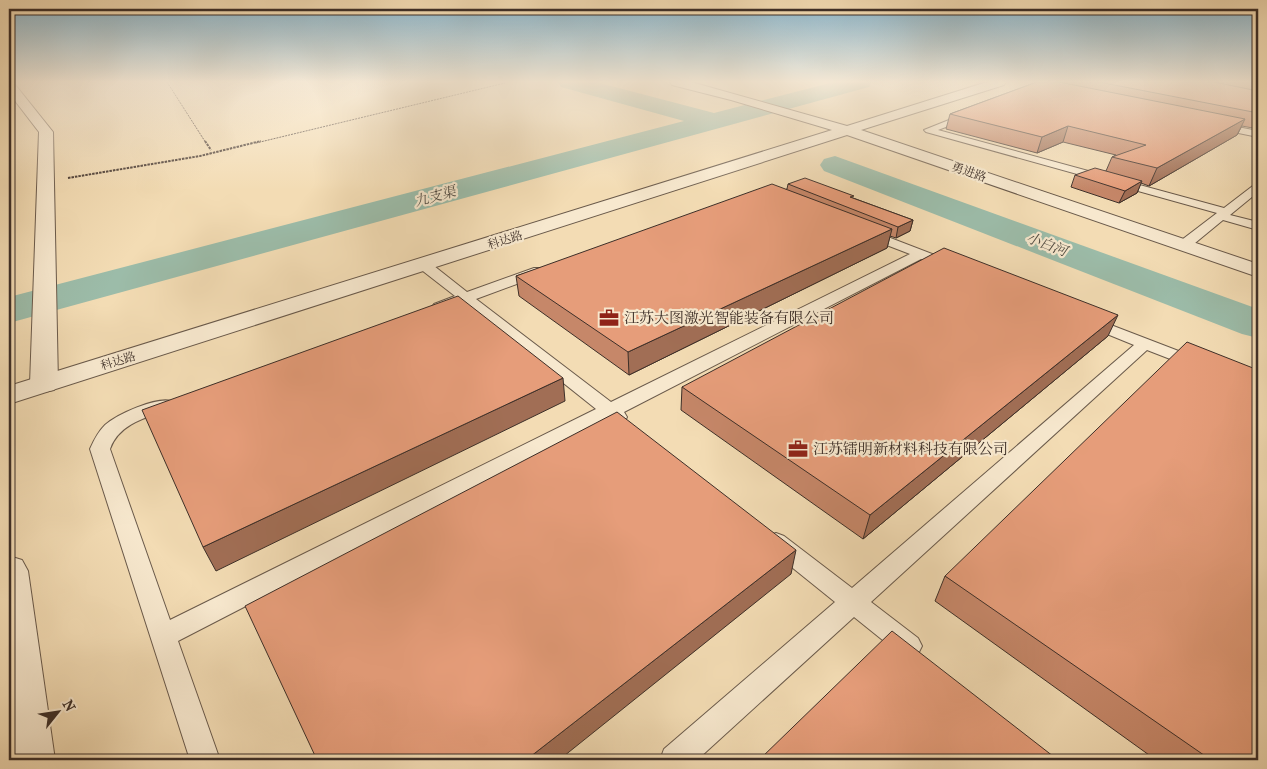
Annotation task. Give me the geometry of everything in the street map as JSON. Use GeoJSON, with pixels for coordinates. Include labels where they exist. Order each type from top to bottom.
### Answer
{"type":"FeatureCollection","features":[{"type":"Feature","properties":{"kind":"street"},"geometry":{"type":"LineString","coordinates":[[35,118],[46,132],[44,384]]}},
{"type":"Feature","properties":{"kind":"street","name":"勇进路"},"geometry":{"type":"LineString","coordinates":[[806,118],[1258,271]]}},
{"type":"Feature","properties":{"kind":"street","name":"科达路"},"geometry":{"type":"LineString","coordinates":[[9,395],[889,118]]}},
{"type":"Feature","properties":{"kind":"street"},"geometry":{"type":"LineString","coordinates":[[9,571],[32,760]]}},
{"type":"Feature","properties":{"kind":"lane"},"geometry":{"type":"LineString","coordinates":[[960,118],[929,130],[1224,214],[1258,226]]}},
{"type":"Feature","properties":{"kind":"lane"},"geometry":{"type":"LineString","coordinates":[[1211,124],[1258,134]]}},
{"type":"Feature","properties":{"kind":"lane"},"geometry":{"type":"LineString","coordinates":[[1184,245],[1258,186]]}},
{"type":"Feature","properties":{"kind":"lane"},"geometry":{"type":"LineString","coordinates":[[849,226],[966,272]]}},
{"type":"Feature","properties":{"kind":"lane"},"geometry":{"type":"LineString","coordinates":[[164,636],[921,254]]}},
{"type":"Feature","properties":{"kind":"lane"},"geometry":{"type":"LineString","coordinates":[[424,265],[634,430]]}},
{"type":"Feature","properties":{"kind":"lane"},"geometry":{"type":"LineString","coordinates":[[428,311],[550,267]]}},
{"type":"Feature","properties":{"kind":"lane"},"geometry":{"type":"LineString","coordinates":[[1073,315],[1215,372]]}},
{"type":"Feature","properties":{"kind":"lane"},"geometry":{"type":"LineString","coordinates":[[675,760],[1145,344]]}},
{"type":"Feature","properties":{"kind":"lane"},"geometry":{"type":"LineString","coordinates":[[176,401],[122,421],[106,432],[100,449],[205,760]]}},
{"type":"Feature","properties":{"kind":"lane"},"geometry":{"type":"LineString","coordinates":[[759,528],[923,657]]}},
{"type":"Feature","properties":{"kind":"path"},"geometry":{"type":"LineString","coordinates":[[190,118],[211,150]]}},
{"type":"Feature","properties":{"kind":"path"},"geometry":{"type":"LineString","coordinates":[[46,182],[200,156],[359,118]]}},
{"type":"Feature","properties":{"kind":"building"},"geometry":{"type":"Polygon","coordinates":[[[966,118],[1245,119],[1157,168],[1112,157],[1146,145],[1068,126],[1042,137],[966,118]]]}},
{"type":"Feature","properties":{"kind":"building"},"geometry":{"type":"Polygon","coordinates":[[[1095,168],[1142,181],[1125,191],[1075,175],[1095,168]]]}},
{"type":"Feature","properties":{"kind":"building"},"geometry":{"type":"Polygon","coordinates":[[[805,178],[913,220],[898,227],[788,184],[805,178]]]}},
{"type":"Feature","properties":{"kind":"building"},"geometry":{"type":"Polygon","coordinates":[[[772,184],[892,229],[628,352],[516,276],[772,184]]]}},
{"type":"Feature","properties":{"kind":"building"},"geometry":{"type":"Polygon","coordinates":[[[944,248],[1118,315],[870,515],[682,387],[944,248]]]}},
{"type":"Feature","properties":{"kind":"building"},"geometry":{"type":"Polygon","coordinates":[[[458,296],[563,378],[203,547],[142,410],[458,296]]]}},
{"type":"Feature","properties":{"kind":"building"},"geometry":{"type":"Polygon","coordinates":[[[1187,342],[1258,370],[1258,760],[1211,760],[945,576],[1187,342]]]}},
{"type":"Feature","properties":{"kind":"building"},"geometry":{"type":"Polygon","coordinates":[[[617,412],[796,550],[526,760],[317,760],[245,606],[617,412]]]}},
{"type":"Feature","properties":{"kind":"building"},"geometry":{"type":"Polygon","coordinates":[[[892,631],[1058,760],[759,760],[892,631]]]}},
{"type":"Feature","properties":{"kind":"waterway"},"geometry":{"type":"LineString","coordinates":[[702,118],[713,121]]}},
{"type":"Feature","properties":{"kind":"waterway","name":"九支渠"},"geometry":{"type":"LineString","coordinates":[[9,310],[727,118]]}},
{"type":"Feature","properties":{"kind":"waterway","name":"小白河"},"geometry":{"type":"LineString","coordinates":[[835,165],[1258,324]]}},
{"type":"Feature","properties":{"kind":"place","name":"江苏大图激光智能装备有限公司"},"geometry":{"type":"Point","coordinates":[609,318]}},
{"type":"Feature","properties":{"kind":"place","name":"江苏镭明新材料科技有限公司"},"geometry":{"type":"Point","coordinates":[798,449]}}]}
